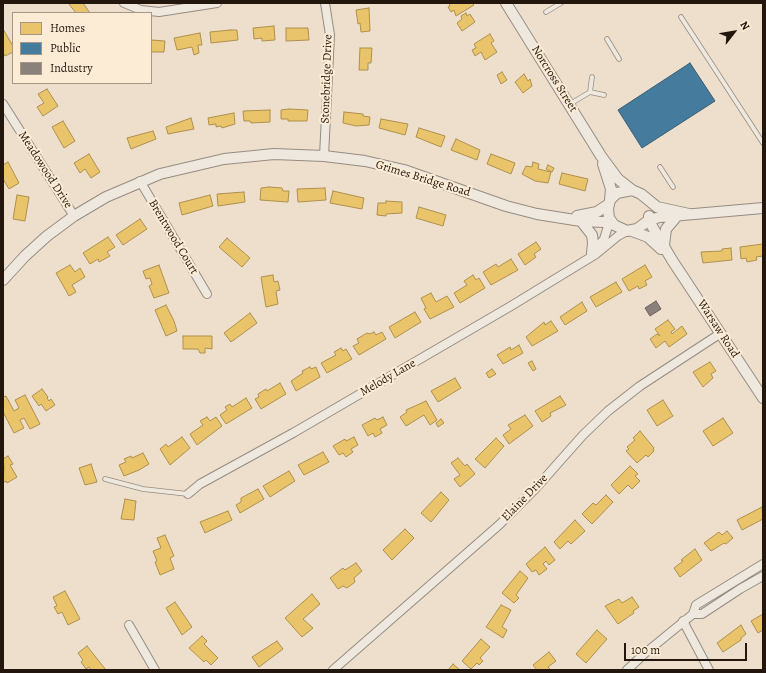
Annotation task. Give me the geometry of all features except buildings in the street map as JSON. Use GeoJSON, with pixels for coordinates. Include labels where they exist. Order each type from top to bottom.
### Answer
{"type":"FeatureCollection","features":[{"type":"Feature","properties":{"kind":"street"},"geometry":{"type":"LineString","coordinates":[[124,3],[141,10],[159,12],[217,3]]}},
{"type":"Feature","properties":{"kind":"street","name":"Stonebridge Drive"},"geometry":{"type":"LineString","coordinates":[[324,156],[330,35],[325,3]]}},
{"type":"Feature","properties":{"kind":"street","name":"Norcross Street"},"geometry":{"type":"LineString","coordinates":[[510,4],[601,156],[618,179],[632,190]]}},
{"type":"Feature","properties":{"kind":"street","name":"Meadowood Drive"},"geometry":{"type":"LineString","coordinates":[[3,104],[74,216]]}},
{"type":"Feature","properties":{"kind":"street","name":"Grimes Bridge Road"},"geometry":{"type":"LineString","coordinates":[[3,280],[25,256],[47,236],[74,216],[106,197],[140,181],[187,166],[224,159],[274,154],[324,156],[365,161],[404,170],[506,206],[537,214],[581,221],[611,222],[630,231]]}},
{"type":"Feature","properties":{"kind":"street","name":"Norcross Street"},"geometry":{"type":"LineString","coordinates":[[601,156],[609,183],[610,202]]}},
{"type":"Feature","properties":{"kind":"street","name":"Brentwood Court"},"geometry":{"type":"LineString","coordinates":[[140,181],[207,294]]}},
{"type":"Feature","properties":{"kind":"street"},"geometry":{"type":"LineString","coordinates":[[632,190],[657,206],[689,214]]}},
{"type":"Feature","properties":{"kind":"street","name":"Grimes Bridge Road"},"geometry":{"type":"LineString","coordinates":[[566,218],[592,214],[610,202],[617,193],[632,190]]}},
{"type":"Feature","properties":{"kind":"street"},"geometry":{"type":"LineString","coordinates":[[645,197],[649,207],[648,220]]}},
{"type":"Feature","properties":{"kind":"street"},"geometry":{"type":"LineString","coordinates":[[610,202],[611,222]]}},
{"type":"Feature","properties":{"kind":"street"},"geometry":{"type":"LineString","coordinates":[[630,231],[648,220],[689,214],[763,208]]}},
{"type":"Feature","properties":{"kind":"street"},"geometry":{"type":"LineString","coordinates":[[664,245],[666,229],[677,216]]}},
{"type":"Feature","properties":{"kind":"street","name":"Warsaw Road"},"geometry":{"type":"LineString","coordinates":[[648,220],[672,260],[763,398]]}},
{"type":"Feature","properties":{"kind":"street"},"geometry":{"type":"LineString","coordinates":[[581,221],[592,235],[593,243],[589,256]]}},
{"type":"Feature","properties":{"kind":"street","name":"Melody Lane"},"geometry":{"type":"LineString","coordinates":[[589,256],[604,239],[611,222]]}},
{"type":"Feature","properties":{"kind":"street","name":"Warsaw Road"},"geometry":{"type":"LineString","coordinates":[[630,231],[642,234],[654,240],[672,260]]}},
{"type":"Feature","properties":{"kind":"street","name":"Melody Lane"},"geometry":{"type":"LineString","coordinates":[[188,494],[200,484],[437,349],[630,231]]}},
{"type":"Feature","properties":{"kind":"street","name":"Elaine Drive"},"geometry":{"type":"LineString","coordinates":[[333,670],[499,525],[536,488],[583,435],[608,411],[640,386],[721,333]]}},
{"type":"Feature","properties":{"kind":"street"},"geometry":{"type":"LineString","coordinates":[[627,670],[693,614],[702,614],[762,576],[760,566],[696,605],[693,614]]}},
{"type":"Feature","properties":{"kind":"street"},"geometry":{"type":"LineString","coordinates":[[727,585],[732,594]]}},
{"type":"Feature","properties":{"kind":"street"},"geometry":{"type":"LineString","coordinates":[[683,621],[709,670]]}},
{"type":"Feature","properties":{"kind":"street"},"geometry":{"type":"LineString","coordinates":[[129,625],[155,670]]}},
{"type":"Feature","properties":{"kind":"lane"},"geometry":{"type":"LineString","coordinates":[[546,12],[561,3]]}},
{"type":"Feature","properties":{"kind":"lane"},"geometry":{"type":"LineString","coordinates":[[681,17],[763,143]]}},
{"type":"Feature","properties":{"kind":"lane"},"geometry":{"type":"LineString","coordinates":[[607,39],[619,59]]}},
{"type":"Feature","properties":{"kind":"lane"},"geometry":{"type":"LineString","coordinates":[[590,92],[592,76]]}},
{"type":"Feature","properties":{"kind":"lane"},"geometry":{"type":"LineString","coordinates":[[570,104],[590,92],[604,95]]}},
{"type":"Feature","properties":{"kind":"lane"},"geometry":{"type":"LineString","coordinates":[[660,167],[673,187]]}},
{"type":"Feature","properties":{"kind":"lane"},"geometry":{"type":"LineString","coordinates":[[106,479],[143,488],[171,493],[188,494]]}}]}
